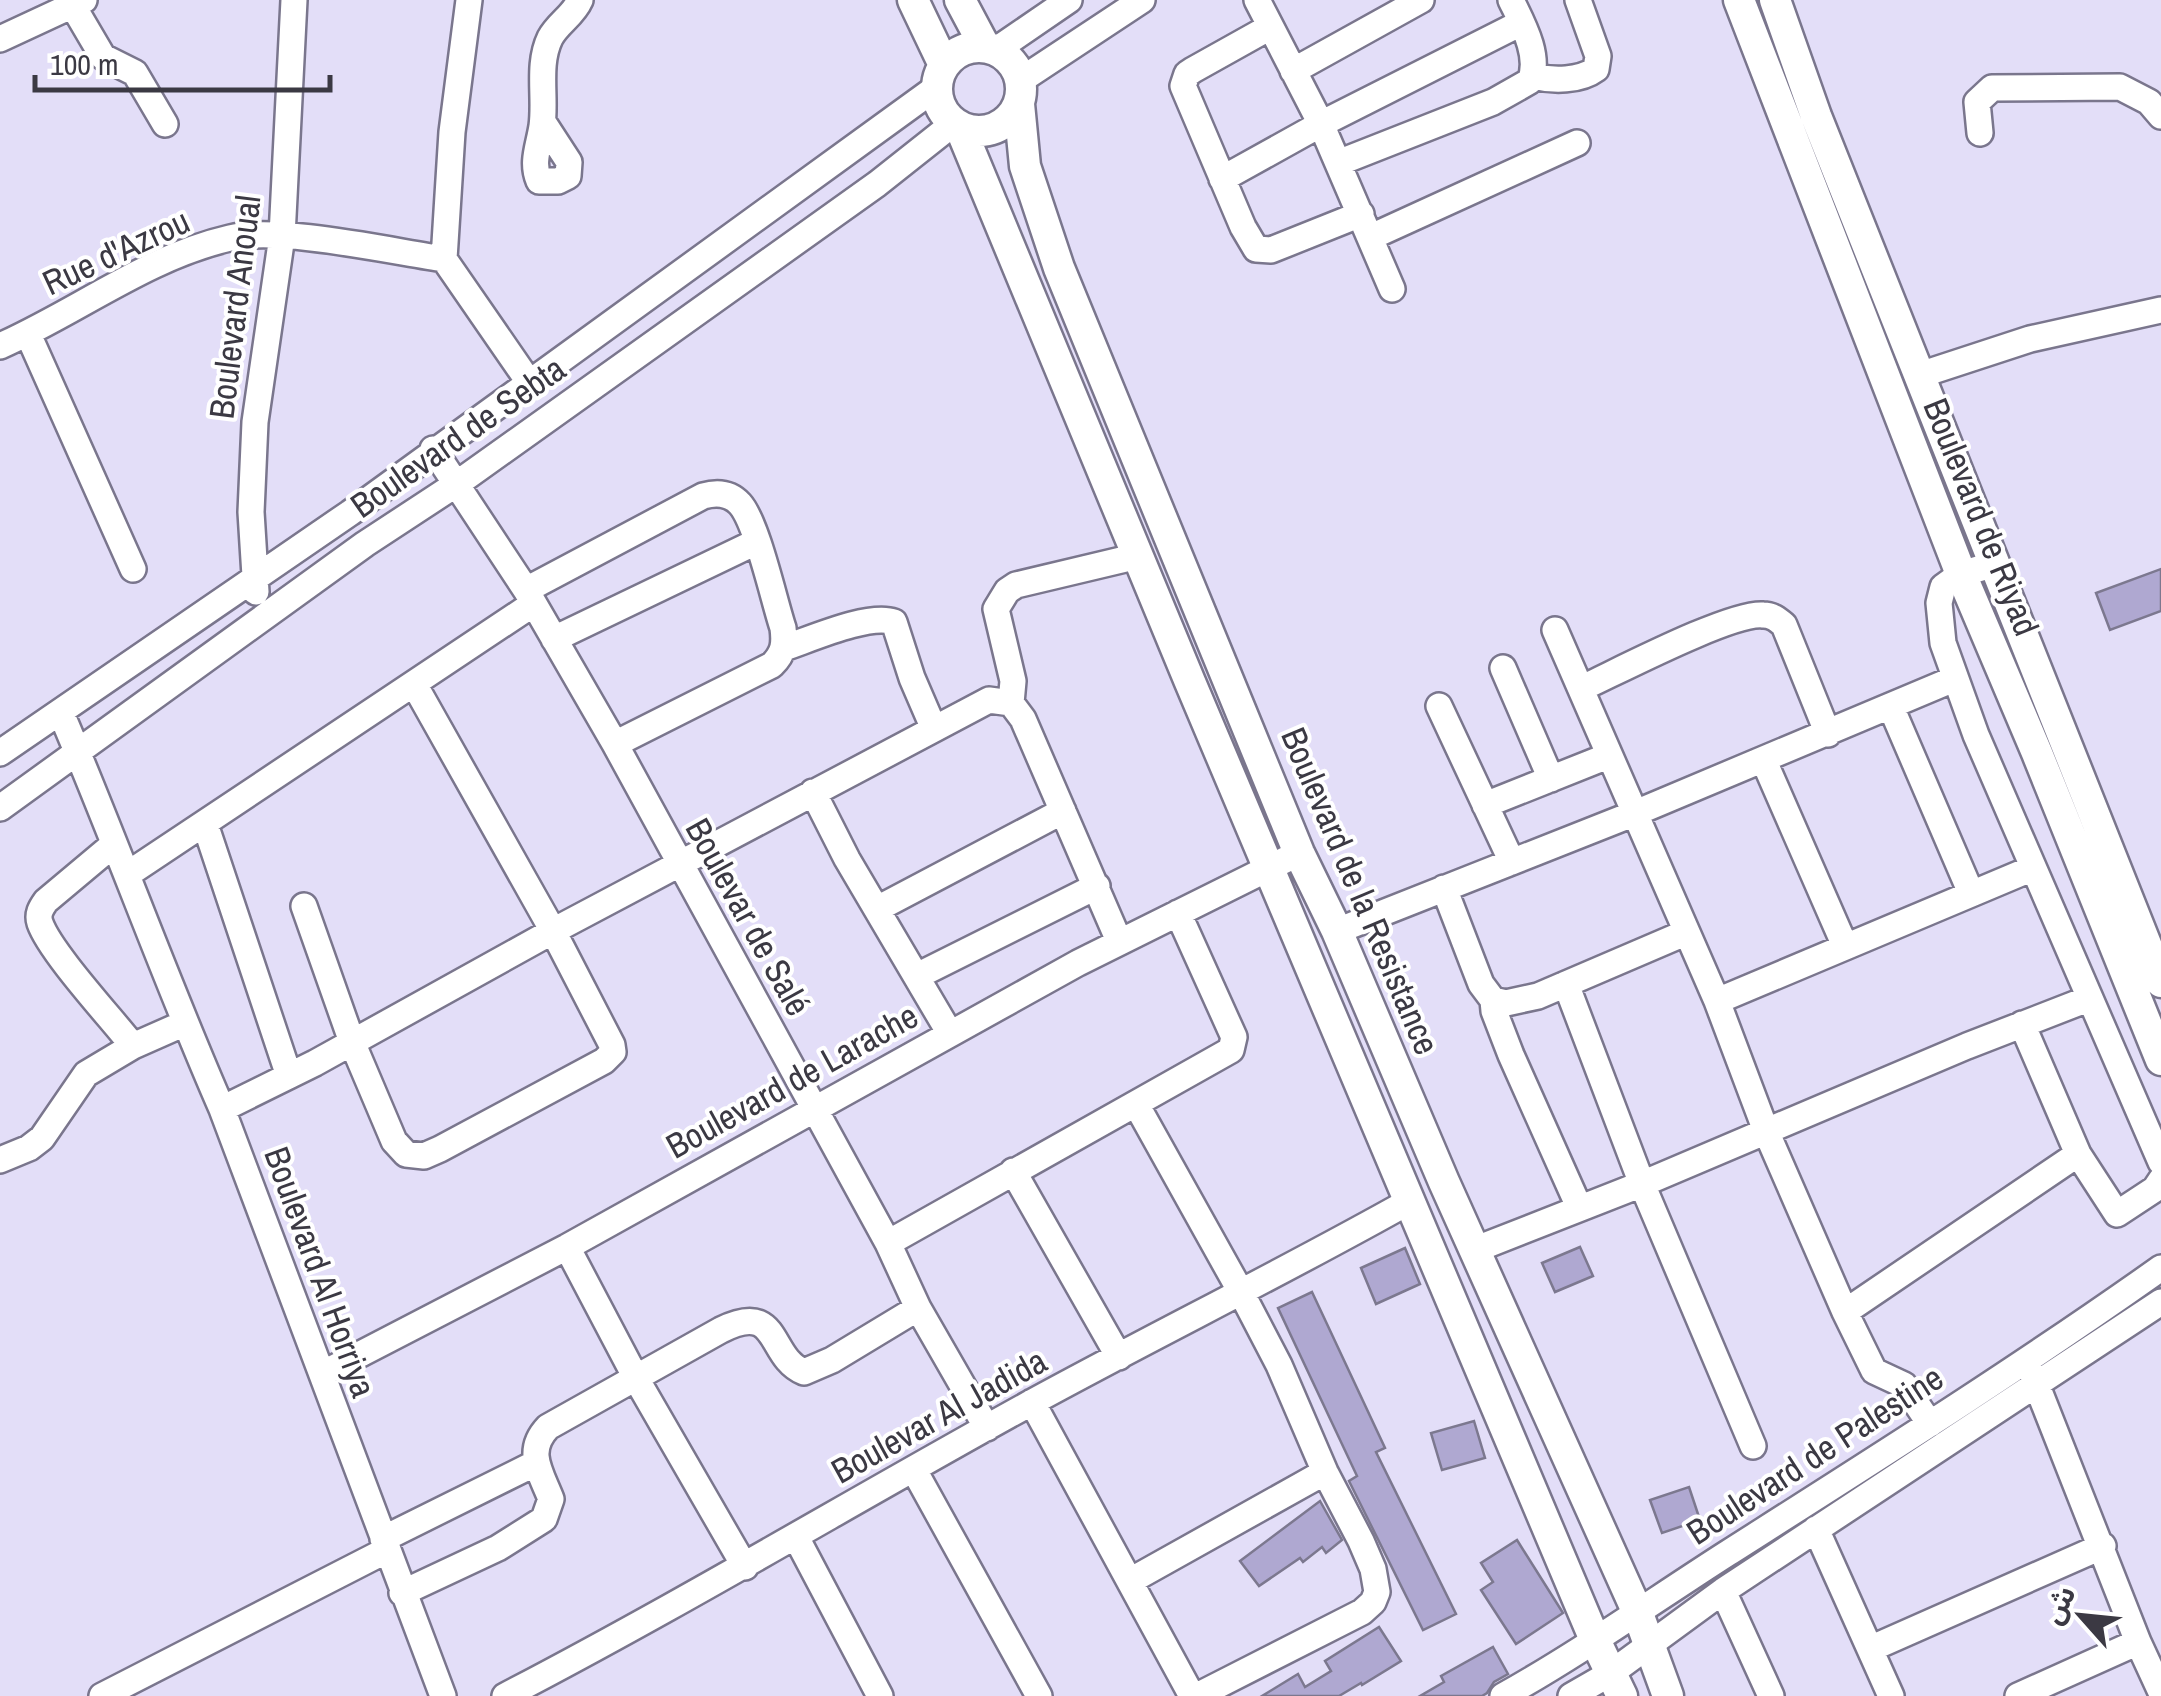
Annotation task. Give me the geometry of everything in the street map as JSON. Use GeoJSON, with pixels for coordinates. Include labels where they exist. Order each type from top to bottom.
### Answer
{"type":"FeatureCollection","features":[{"type":"Feature","properties":{"kind":"main road"},"geometry":{"type":"LineString","coordinates":[[913,0],[941,76],[938,100],[957,125],[1594,1640],[1617,1684]]}},
{"type":"Feature","properties":{"kind":"main road"},"geometry":{"type":"LineString","coordinates":[[957,125],[988,130],[1012,116],[1020,92],[1016,67],[990,48],[960,0]]}},
{"type":"Feature","properties":{"kind":"main road","name":"Boulevard de Riyad"},"geometry":{"type":"LineString","coordinates":[[1739,0],[1961,574],[2161,1060]]}},
{"type":"Feature","properties":{"kind":"main road","name":"Boulevard de Riyad"},"geometry":{"type":"LineString","coordinates":[[1776,0],[1816,116],[2161,982]]}},
{"type":"Feature","properties":{"kind":"main road"},"geometry":{"type":"LineString","coordinates":[[941,76],[962,50],[990,48]]}},
{"type":"Feature","properties":{"kind":"main road","name":"Boulevard de la Resistance"},"geometry":{"type":"LineString","coordinates":[[1020,92],[1025,166],[1059,268],[1299,854],[1337,930],[1474,1250],[1637,1611],[1668,1696]]}},
{"type":"Feature","properties":{"kind":"street","name":"Boulevard Anoual"},"geometry":{"type":"LineString","coordinates":[[260,622],[252,512],[255,422],[282,236],[294,0]]}},
{"type":"Feature","properties":{"kind":"street"},"geometry":{"type":"LineString","coordinates":[[468,0],[452,132],[444,259],[529,382]]}},
{"type":"Feature","properties":{"kind":"street"},"geometry":{"type":"LineString","coordinates":[[543,122],[541,90],[549,40],[580,0]]}},
{"type":"Feature","properties":{"kind":"street"},"geometry":{"type":"LineString","coordinates":[[990,48],[1069,0]]}},
{"type":"Feature","properties":{"kind":"street"},"geometry":{"type":"LineString","coordinates":[[1020,92],[1142,0]]}},
{"type":"Feature","properties":{"kind":"street"},"geometry":{"type":"LineString","coordinates":[[1258,0],[1321,124],[1392,289]]}},
{"type":"Feature","properties":{"kind":"street"},"geometry":{"type":"LineString","coordinates":[[1293,70],[1420,0]]}},
{"type":"Feature","properties":{"kind":"street"},"geometry":{"type":"LineString","coordinates":[[1533,76],[1583,76],[1596,68],[1598,56],[1578,0]]}},
{"type":"Feature","properties":{"kind":"street"},"geometry":{"type":"LineString","coordinates":[[0,39],[63,6],[103,57],[135,73],[165,124]]}},
{"type":"Feature","properties":{"kind":"street"},"geometry":{"type":"LineString","coordinates":[[1222,179],[1516,11],[1532,54],[1533,76],[1522,88],[1338,163]]}},
{"type":"Feature","properties":{"kind":"street"},"geometry":{"type":"LineString","coordinates":[[1270,28],[1186,74],[1183,86],[1256,249],[1271,250],[1366,226],[1577,143]]}},
{"type":"Feature","properties":{"kind":"street","name":"Boulevard de Sebta"},"geometry":{"type":"LineString","coordinates":[[0,754],[255,578],[768,212],[941,76]]}},
{"type":"Feature","properties":{"kind":"street"},"geometry":{"type":"LineString","coordinates":[[1980,133],[1976,102],[1992,88],[2120,87],[2149,102],[2161,116]]}},
{"type":"Feature","properties":{"kind":"street","name":"Boulevard de Sebta"},"geometry":{"type":"LineString","coordinates":[[0,808],[957,125]]}},
{"type":"Feature","properties":{"kind":"street","name":"Rue d'Azrou"},"geometry":{"type":"LineString","coordinates":[[0,346],[153,265],[232,237],[282,236],[444,259]]}},
{"type":"Feature","properties":{"kind":"street"},"geometry":{"type":"LineString","coordinates":[[1920,375],[2014,343],[2161,310]]}},
{"type":"Feature","properties":{"kind":"street"},"geometry":{"type":"LineString","coordinates":[[28,334],[133,569]]}},
{"type":"Feature","properties":{"kind":"street","name":"Boulevar de Salé"},"geometry":{"type":"LineString","coordinates":[[433,449],[529,597],[615,744],[888,1243],[918,1308],[987,1428]]}},
{"type":"Feature","properties":{"kind":"street"},"geometry":{"type":"LineString","coordinates":[[128,874],[414,684],[529,597],[668,512],[711,494],[726,495],[744,509],[783,628],[784,648]]}},
{"type":"Feature","properties":{"kind":"street"},"geometry":{"type":"LineString","coordinates":[[554,639],[756,542]]}},
{"type":"Feature","properties":{"kind":"street"},"geometry":{"type":"LineString","coordinates":[[1119,942],[1035,743],[1012,703],[1012,681],[996,608],[1007,591],[1016,586],[1138,556]]}},
{"type":"Feature","properties":{"kind":"street"},"geometry":{"type":"LineString","coordinates":[[1995,564],[1961,574],[1943,587],[1938,603],[1943,643],[1954,679],[2161,1162]]}},
{"type":"Feature","properties":{"kind":"street"},"geometry":{"type":"LineString","coordinates":[[1582,688],[1706,632],[1748,617],[1769,615],[1784,625],[1828,734]]}},
{"type":"Feature","properties":{"kind":"street"},"geometry":{"type":"LineString","coordinates":[[615,744],[772,664],[784,648],[867,621],[888,620],[894,622],[934,729]]}},
{"type":"Feature","properties":{"kind":"street"},"geometry":{"type":"LineString","coordinates":[[1555,630],[1717,1001],[1766,1131],[1845,1312],[1874,1371],[1904,1385],[1930,1424]]}},
{"type":"Feature","properties":{"kind":"street"},"geometry":{"type":"LineString","coordinates":[[1503,668],[1550,779]]}},
{"type":"Feature","properties":{"kind":"street"},"geometry":{"type":"LineString","coordinates":[[1337,930],[1634,814],[1954,679]]}},
{"type":"Feature","properties":{"kind":"street"},"geometry":{"type":"LineString","coordinates":[[304,906],[352,1042],[394,1141],[399,1149],[414,1157],[440,1148],[604,1061],[613,1052],[553,931],[414,684]]}},
{"type":"Feature","properties":{"kind":"street"},"geometry":{"type":"LineString","coordinates":[[222,1109],[988,700],[1012,703]]}},
{"type":"Feature","properties":{"kind":"street"},"geometry":{"type":"LineString","coordinates":[[1439,706],[1512,862]]}},
{"type":"Feature","properties":{"kind":"street"},"geometry":{"type":"LineString","coordinates":[[1891,707],[1972,893]]}},
{"type":"Feature","properties":{"kind":"street","name":"Boulevard Al Horriya"},"geometry":{"type":"LineString","coordinates":[[61,713],[222,1109],[442,1696]]}},
{"type":"Feature","properties":{"kind":"street"},"geometry":{"type":"LineString","coordinates":[[1485,805],[1608,756]]}},
{"type":"Feature","properties":{"kind":"street"},"geometry":{"type":"LineString","coordinates":[[1764,761],[1845,946]]}},
{"type":"Feature","properties":{"kind":"street"},"geometry":{"type":"LineString","coordinates":[[813,792],[847,859],[949,1032]]}},
{"type":"Feature","properties":{"kind":"street"},"geometry":{"type":"LineString","coordinates":[[879,908],[1063,811]]}},
{"type":"Feature","properties":{"kind":"street"},"geometry":{"type":"LineString","coordinates":[[205,824],[289,1076]]}},
{"type":"Feature","properties":{"kind":"street"},"geometry":{"type":"LineString","coordinates":[[114,844],[46,901],[40,908],[39,920],[61,955],[133,1046]]}},
{"type":"Feature","properties":{"kind":"street","name":"Boulevard de Larache"},"geometry":{"type":"LineString","coordinates":[[322,1374],[567,1247],[949,1032],[1119,942],[1299,854]]}},
{"type":"Feature","properties":{"kind":"street"},"geometry":{"type":"LineString","coordinates":[[1717,1001],[2034,868]]}},
{"type":"Feature","properties":{"kind":"street"},"geometry":{"type":"LineString","coordinates":[[917,976],[1096,886]]}},
{"type":"Feature","properties":{"kind":"street"},"geometry":{"type":"LineString","coordinates":[[1444,888],[1473,968],[1493,1000],[1505,1040],[1579,1208]]}},
{"type":"Feature","properties":{"kind":"street"},"geometry":{"type":"LineString","coordinates":[[888,1243],[1234,1046],[1234,1037],[1178,913]]}},
{"type":"Feature","properties":{"kind":"street"},"geometry":{"type":"LineString","coordinates":[[1493,1000],[1516,1003],[1685,933]]}},
{"type":"Feature","properties":{"kind":"street"},"geometry":{"type":"LineString","coordinates":[[1566,984],[1642,1184],[1753,1446]]}},
{"type":"Feature","properties":{"kind":"street"},"geometry":{"type":"LineString","coordinates":[[1474,1250],[2088,998]]}},
{"type":"Feature","properties":{"kind":"street"},"geometry":{"type":"LineString","coordinates":[[0,1160],[42,1138],[86,1074],[133,1046],[185,1023]]}},
{"type":"Feature","properties":{"kind":"street"},"geometry":{"type":"LineString","coordinates":[[2022,1024],[2078,1154],[2117,1214],[2161,1180]]}},
{"type":"Feature","properties":{"kind":"street"},"geometry":{"type":"LineString","coordinates":[[1032,1402],[1194,1696],[1362,1612],[1373,1602],[1377,1592],[1373,1569],[1325,1472],[1279,1365],[1136,1104]]}},
{"type":"Feature","properties":{"kind":"street"},"geometry":{"type":"LineString","coordinates":[[1845,1312],[2078,1154]]}},
{"type":"Feature","properties":{"kind":"street"},"geometry":{"type":"LineString","coordinates":[[1013,1171],[1119,1357]]}},
{"type":"Feature","properties":{"kind":"street","name":"Boulevar Al Jadida"},"geometry":{"type":"LineString","coordinates":[[505,1696],[745,1567],[1032,1402],[1242,1294],[1410,1201]]}},
{"type":"Feature","properties":{"kind":"street"},"geometry":{"type":"LineString","coordinates":[[567,1247],[637,1380],[745,1567]]}},
{"type":"Feature","properties":{"kind":"street","name":"Boulevard de Palestine"},"geometry":{"type":"LineString","coordinates":[[1503,1696],[1930,1424],[2161,1268]]}},
{"type":"Feature","properties":{"kind":"street","name":"Boulevard de Palestine"},"geometry":{"type":"LineString","coordinates":[[1571,1696],[1617,1684],[1651,1644],[1722,1591],[2161,1302]]}},
{"type":"Feature","properties":{"kind":"street"},"geometry":{"type":"LineString","coordinates":[[402,1593],[498,1548],[544,1519],[551,1499],[536,1464],[535,1446],[548,1427],[740,1320],[760,1324],[777,1338],[796,1369],[810,1371],[918,1308]]}},
{"type":"Feature","properties":{"kind":"street"},"geometry":{"type":"LineString","coordinates":[[2027,1359],[2161,1692]]}},
{"type":"Feature","properties":{"kind":"street"},"geometry":{"type":"LineString","coordinates":[[102,1696],[536,1464]]}},
{"type":"Feature","properties":{"kind":"street"},"geometry":{"type":"LineString","coordinates":[[914,1470],[1039,1696]]}},
{"type":"Feature","properties":{"kind":"street"},"geometry":{"type":"LineString","coordinates":[[1130,1581],[1325,1472]]}},
{"type":"Feature","properties":{"kind":"street"},"geometry":{"type":"LineString","coordinates":[[1816,1529],[1891,1696]]}},
{"type":"Feature","properties":{"kind":"street"},"geometry":{"type":"LineString","coordinates":[[796,1537],[880,1696]]}},
{"type":"Feature","properties":{"kind":"street"},"geometry":{"type":"LineString","coordinates":[[1870,1649],[2103,1546]]}},
{"type":"Feature","properties":{"kind":"street"},"geometry":{"type":"LineString","coordinates":[[1722,1591],[1771,1696]]}},
{"type":"Feature","properties":{"kind":"street"},"geometry":{"type":"LineString","coordinates":[[2018,1696],[2138,1642]]}},
{"type":"Feature","properties":{"kind":"building"},"geometry":{"type":"Polygon","coordinates":[[[2161,569],[2161,611],[2110,630],[2096,593],[2161,569]]]}},
{"type":"Feature","properties":{"kind":"building"},"geometry":{"type":"Polygon","coordinates":[[[1580,1247],[1593,1276],[1555,1292],[1542,1263],[1580,1247]]]}},
{"type":"Feature","properties":{"kind":"building"},"geometry":{"type":"Polygon","coordinates":[[[1405,1248],[1420,1284],[1376,1304],[1361,1268],[1405,1248]]]}},
{"type":"Feature","properties":{"kind":"building"},"geometry":{"type":"Polygon","coordinates":[[[1312,1292],[1385,1448],[1376,1452],[1456,1614],[1423,1630],[1349,1481],[1357,1476],[1278,1308],[1312,1292]]]}},
{"type":"Feature","properties":{"kind":"building"},"geometry":{"type":"Polygon","coordinates":[[[1474,1421],[1485,1458],[1442,1470],[1431,1433],[1474,1421]]]}},
{"type":"Feature","properties":{"kind":"building"},"geometry":{"type":"Polygon","coordinates":[[[1689,1487],[1700,1520],[1662,1533],[1650,1500],[1689,1487]]]}},
{"type":"Feature","properties":{"kind":"building"},"geometry":{"type":"Polygon","coordinates":[[[1320,1501],[1342,1540],[1326,1553],[1322,1547],[1303,1562],[1300,1558],[1259,1586],[1240,1561],[1320,1501]]]}},
{"type":"Feature","properties":{"kind":"building"},"geometry":{"type":"Polygon","coordinates":[[[1517,1540],[1563,1613],[1516,1644],[1481,1590],[1493,1582],[1481,1563],[1517,1540]]]}},
{"type":"Feature","properties":{"kind":"building"},"geometry":{"type":"Polygon","coordinates":[[[1379,1627],[1401,1661],[1362,1685],[1339,1696],[1262,1696],[1298,1674],[1305,1687],[1331,1671],[1325,1661],[1379,1627]]]}},
{"type":"Feature","properties":{"kind":"building"},"geometry":{"type":"Polygon","coordinates":[[[1493,1647],[1508,1674],[1494,1682],[1487,1693],[1420,1696],[1444,1682],[1441,1676],[1493,1647]]]}}]}
